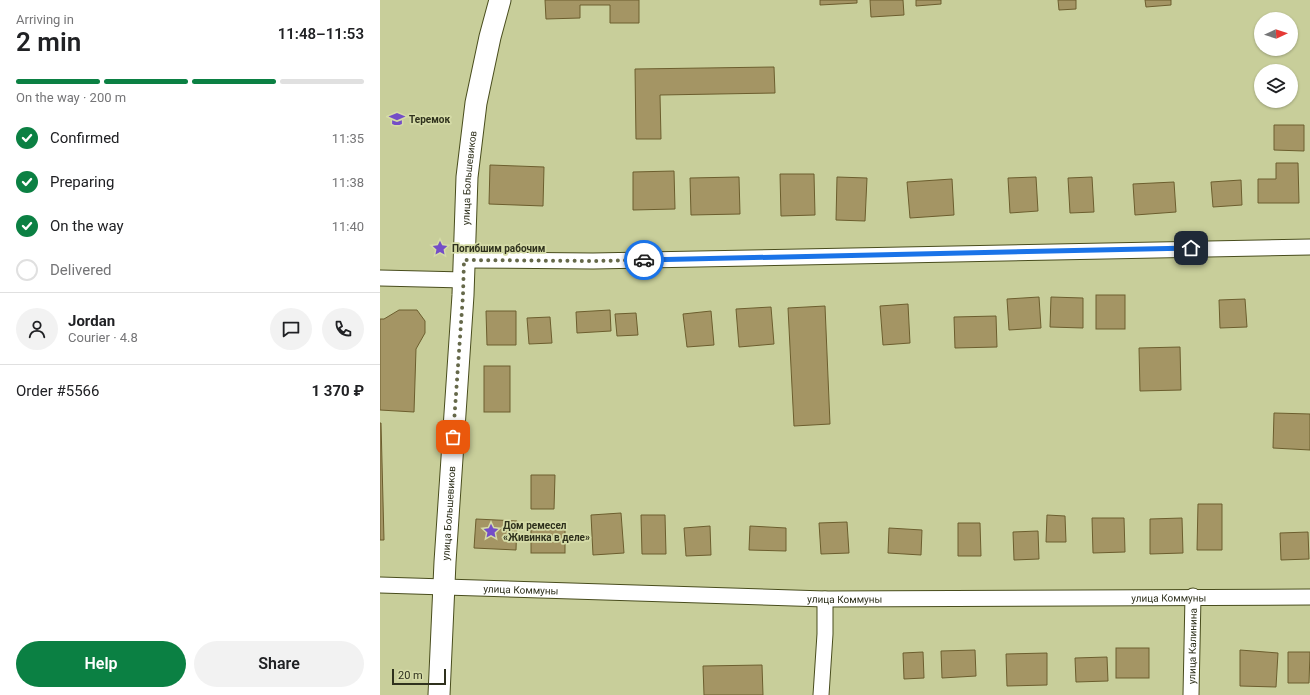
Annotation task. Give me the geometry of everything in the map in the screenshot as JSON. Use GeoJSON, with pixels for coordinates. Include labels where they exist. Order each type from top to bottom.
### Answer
{"type":"FeatureCollection","features":[{"type":"Feature","properties":{"kind":"street","name":"улица Большевиков"},"geometry":{"type":"LineString","coordinates":[[439,695],[443,586],[464,270],[467,177],[476,103],[490,36],[500,0]]}},
{"type":"Feature","properties":{"kind":"street"},"geometry":{"type":"LineString","coordinates":[[380,278],[464,270],[593,261],[1176,248],[1310,247]]}},
{"type":"Feature","properties":{"kind":"street","name":"улица Коммуны"},"geometry":{"type":"LineString","coordinates":[[380,585],[826,598],[1193,596],[1310,597]]}},
{"type":"Feature","properties":{"kind":"street","name":"улица Калинина"},"geometry":{"type":"LineString","coordinates":[[1191,695],[1193,596]]}},
{"type":"Feature","properties":{"kind":"street"},"geometry":{"type":"LineString","coordinates":[[821,695],[826,598]]}},
{"type":"Feature","properties":{"kind":"building"},"geometry":{"type":"Polygon","coordinates":[[[545,0],[639,0],[639,23],[610,23],[610,5],[580,5],[580,18],[546,19],[545,0]]]}},
{"type":"Feature","properties":{"kind":"building"},"geometry":{"type":"Polygon","coordinates":[[[820,0],[857,0],[857,3],[820,5],[820,0]]]}},
{"type":"Feature","properties":{"kind":"building"},"geometry":{"type":"Polygon","coordinates":[[[870,0],[903,0],[904,15],[871,17],[870,0]]]}},
{"type":"Feature","properties":{"kind":"building"},"geometry":{"type":"Polygon","coordinates":[[[916,0],[941,0],[941,4],[916,6],[916,0]]]}},
{"type":"Feature","properties":{"kind":"building"},"geometry":{"type":"Polygon","coordinates":[[[1058,0],[1076,0],[1076,9],[1059,10],[1058,0]]]}},
{"type":"Feature","properties":{"kind":"building"},"geometry":{"type":"Polygon","coordinates":[[[1145,0],[1171,0],[1171,5],[1146,7],[1145,0]]]}},
{"type":"Feature","properties":{"kind":"building"},"geometry":{"type":"Polygon","coordinates":[[[774,67],[775,93],[660,95],[661,139],[636,139],[635,69],[774,67]]]}},
{"type":"Feature","properties":{"kind":"building"},"geometry":{"type":"Polygon","coordinates":[[[1274,125],[1304,125],[1304,151],[1274,150],[1274,125]]]}},
{"type":"Feature","properties":{"kind":"building"},"geometry":{"type":"Polygon","coordinates":[[[1276,163],[1298,163],[1299,203],[1258,203],[1258,179],[1276,179],[1276,163]]]}},
{"type":"Feature","properties":{"kind":"building"},"geometry":{"type":"Polygon","coordinates":[[[490,165],[544,167],[543,206],[489,204],[490,165]]]}},
{"type":"Feature","properties":{"kind":"building"},"geometry":{"type":"Polygon","coordinates":[[[674,171],[675,209],[633,210],[633,172],[674,171]]]}},
{"type":"Feature","properties":{"kind":"building"},"geometry":{"type":"Polygon","coordinates":[[[780,174],[814,174],[815,215],[781,216],[780,174]]]}},
{"type":"Feature","properties":{"kind":"building"},"geometry":{"type":"Polygon","coordinates":[[[739,177],[740,214],[691,215],[690,178],[739,177]]]}},
{"type":"Feature","properties":{"kind":"building"},"geometry":{"type":"Polygon","coordinates":[[[837,177],[867,178],[865,221],[836,220],[837,177]]]}},
{"type":"Feature","properties":{"kind":"building"},"geometry":{"type":"Polygon","coordinates":[[[1036,177],[1038,211],[1010,213],[1008,178],[1036,177]]]}},
{"type":"Feature","properties":{"kind":"building"},"geometry":{"type":"Polygon","coordinates":[[[1092,177],[1094,212],[1070,213],[1068,178],[1092,177]]]}},
{"type":"Feature","properties":{"kind":"building"},"geometry":{"type":"Polygon","coordinates":[[[952,179],[954,215],[910,218],[907,182],[952,179]]]}},
{"type":"Feature","properties":{"kind":"building"},"geometry":{"type":"Polygon","coordinates":[[[1241,180],[1242,205],[1213,207],[1211,182],[1241,180]]]}},
{"type":"Feature","properties":{"kind":"building"},"geometry":{"type":"Polygon","coordinates":[[[1174,182],[1176,212],[1135,215],[1133,184],[1174,182]]]}},
{"type":"Feature","properties":{"kind":"building"},"geometry":{"type":"Polygon","coordinates":[[[1096,295],[1125,295],[1125,329],[1096,329],[1096,295]]]}},
{"type":"Feature","properties":{"kind":"building"},"geometry":{"type":"Polygon","coordinates":[[[1039,297],[1041,328],[1009,330],[1007,299],[1039,297]]]}},
{"type":"Feature","properties":{"kind":"building"},"geometry":{"type":"Polygon","coordinates":[[[1051,297],[1083,298],[1083,328],[1050,327],[1051,297]]]}},
{"type":"Feature","properties":{"kind":"building"},"geometry":{"type":"Polygon","coordinates":[[[1245,299],[1247,327],[1220,328],[1219,300],[1245,299]]]}},
{"type":"Feature","properties":{"kind":"building"},"geometry":{"type":"Polygon","coordinates":[[[908,304],[910,343],[883,345],[880,306],[908,304]]]}},
{"type":"Feature","properties":{"kind":"building"},"geometry":{"type":"Polygon","coordinates":[[[825,306],[830,424],[794,426],[788,308],[825,306]]]}},
{"type":"Feature","properties":{"kind":"building"},"geometry":{"type":"Polygon","coordinates":[[[771,307],[774,344],[739,347],[736,309],[771,307]]]}},
{"type":"Feature","properties":{"kind":"building"},"geometry":{"type":"Polygon","coordinates":[[[399,310],[417,310],[425,321],[425,333],[416,349],[414,412],[380,410],[380,319],[384,319],[399,310]]]}},
{"type":"Feature","properties":{"kind":"building"},"geometry":{"type":"Polygon","coordinates":[[[610,310],[611,331],[577,333],[576,312],[610,310]]]}},
{"type":"Feature","properties":{"kind":"building"},"geometry":{"type":"Polygon","coordinates":[[[486,311],[516,311],[516,345],[487,345],[486,311]]]}},
{"type":"Feature","properties":{"kind":"building"},"geometry":{"type":"Polygon","coordinates":[[[711,311],[714,345],[687,347],[683,314],[711,311]]]}},
{"type":"Feature","properties":{"kind":"building"},"geometry":{"type":"Polygon","coordinates":[[[636,313],[638,335],[617,336],[615,314],[636,313]]]}},
{"type":"Feature","properties":{"kind":"building"},"geometry":{"type":"Polygon","coordinates":[[[996,316],[997,347],[955,348],[954,317],[996,316]]]}},
{"type":"Feature","properties":{"kind":"building"},"geometry":{"type":"Polygon","coordinates":[[[550,317],[552,343],[529,344],[527,318],[550,317]]]}},
{"type":"Feature","properties":{"kind":"building"},"geometry":{"type":"Polygon","coordinates":[[[1180,347],[1181,390],[1140,391],[1139,348],[1180,347]]]}},
{"type":"Feature","properties":{"kind":"building"},"geometry":{"type":"Polygon","coordinates":[[[484,366],[510,366],[510,412],[484,412],[484,366]]]}},
{"type":"Feature","properties":{"kind":"building"},"geometry":{"type":"Polygon","coordinates":[[[1274,413],[1310,414],[1310,450],[1273,448],[1274,413]]]}},
{"type":"Feature","properties":{"kind":"building"},"geometry":{"type":"Polygon","coordinates":[[[381,423],[384,540],[380,540],[381,423]]]}},
{"type":"Feature","properties":{"kind":"building"},"geometry":{"type":"Polygon","coordinates":[[[531,475],[555,475],[554,509],[531,509],[531,475]]]}},
{"type":"Feature","properties":{"kind":"building"},"geometry":{"type":"Polygon","coordinates":[[[1198,504],[1222,504],[1222,550],[1197,550],[1198,504]]]}},
{"type":"Feature","properties":{"kind":"building"},"geometry":{"type":"Polygon","coordinates":[[[621,513],[624,553],[593,555],[591,515],[621,513]]]}},
{"type":"Feature","properties":{"kind":"building"},"geometry":{"type":"Polygon","coordinates":[[[641,515],[665,515],[666,554],[642,554],[641,515]]]}},
{"type":"Feature","properties":{"kind":"building"},"geometry":{"type":"Polygon","coordinates":[[[1047,515],[1065,516],[1066,542],[1046,542],[1047,515]]]}},
{"type":"Feature","properties":{"kind":"building"},"geometry":{"type":"Polygon","coordinates":[[[1092,518],[1124,518],[1125,552],[1093,553],[1092,518]]]}},
{"type":"Feature","properties":{"kind":"building"},"geometry":{"type":"Polygon","coordinates":[[[1182,518],[1183,553],[1150,554],[1150,519],[1182,518]]]}},
{"type":"Feature","properties":{"kind":"building"},"geometry":{"type":"Polygon","coordinates":[[[476,519],[517,521],[516,550],[474,548],[476,519]]]}},
{"type":"Feature","properties":{"kind":"building"},"geometry":{"type":"Polygon","coordinates":[[[847,522],[849,553],[821,554],[819,523],[847,522]]]}},
{"type":"Feature","properties":{"kind":"building"},"geometry":{"type":"Polygon","coordinates":[[[531,523],[565,523],[565,553],[531,553],[531,523]]]}},
{"type":"Feature","properties":{"kind":"building"},"geometry":{"type":"Polygon","coordinates":[[[958,523],[980,523],[981,556],[958,556],[958,523]]]}},
{"type":"Feature","properties":{"kind":"building"},"geometry":{"type":"Polygon","coordinates":[[[710,526],[711,555],[686,556],[684,528],[710,526]]]}},
{"type":"Feature","properties":{"kind":"building"},"geometry":{"type":"Polygon","coordinates":[[[750,526],[786,528],[786,551],[749,550],[750,526]]]}},
{"type":"Feature","properties":{"kind":"building"},"geometry":{"type":"Polygon","coordinates":[[[889,528],[922,530],[921,555],[888,553],[889,528]]]}},
{"type":"Feature","properties":{"kind":"building"},"geometry":{"type":"Polygon","coordinates":[[[1038,531],[1039,559],[1014,560],[1013,532],[1038,531]]]}},
{"type":"Feature","properties":{"kind":"building"},"geometry":{"type":"Polygon","coordinates":[[[1308,532],[1309,559],[1281,560],[1280,533],[1308,532]]]}},
{"type":"Feature","properties":{"kind":"building"},"geometry":{"type":"Polygon","coordinates":[[[1116,648],[1149,648],[1149,678],[1116,678],[1116,648]]]}},
{"type":"Feature","properties":{"kind":"building"},"geometry":{"type":"Polygon","coordinates":[[[975,650],[976,676],[942,678],[941,651],[975,650]]]}},
{"type":"Feature","properties":{"kind":"building"},"geometry":{"type":"Polygon","coordinates":[[[1240,650],[1278,653],[1276,687],[1240,686],[1240,650]]]}},
{"type":"Feature","properties":{"kind":"building"},"geometry":{"type":"Polygon","coordinates":[[[923,652],[924,678],[904,679],[903,653],[923,652]]]}},
{"type":"Feature","properties":{"kind":"building"},"geometry":{"type":"Polygon","coordinates":[[[1288,652],[1310,652],[1309,683],[1288,683],[1288,652]]]}},
{"type":"Feature","properties":{"kind":"building"},"geometry":{"type":"Polygon","coordinates":[[[1047,653],[1047,685],[1007,686],[1006,654],[1047,653]]]}},
{"type":"Feature","properties":{"kind":"building"},"geometry":{"type":"Polygon","coordinates":[[[1107,657],[1108,681],[1076,682],[1075,658],[1107,657]]]}},
{"type":"Feature","properties":{"kind":"building"},"geometry":{"type":"Polygon","coordinates":[[[762,665],[763,695],[704,695],[703,666],[762,665]]]}},
{"type":"Feature","properties":{"kind":"way so far"},"geometry":{"type":"LineString","coordinates":[[453,437],[464,260],[644,260]]}},
{"type":"Feature","properties":{"kind":"place","name":"Теремок"},"geometry":{"type":"Point","coordinates":[397,119]}},
{"type":"Feature","properties":{"kind":"place","name":"Погибшим рабочим"},"geometry":{"type":"Point","coordinates":[440,248]}},
{"type":"Feature","properties":{"kind":"place","name":"Дом ремесел «Живинка в деле»"},"geometry":{"type":"Point","coordinates":[491,531]}},
{"type":"Feature","properties":{"kind":"route"},"geometry":{"type":"LineString","coordinates":[[644,260],[1191,248]]}}]}
